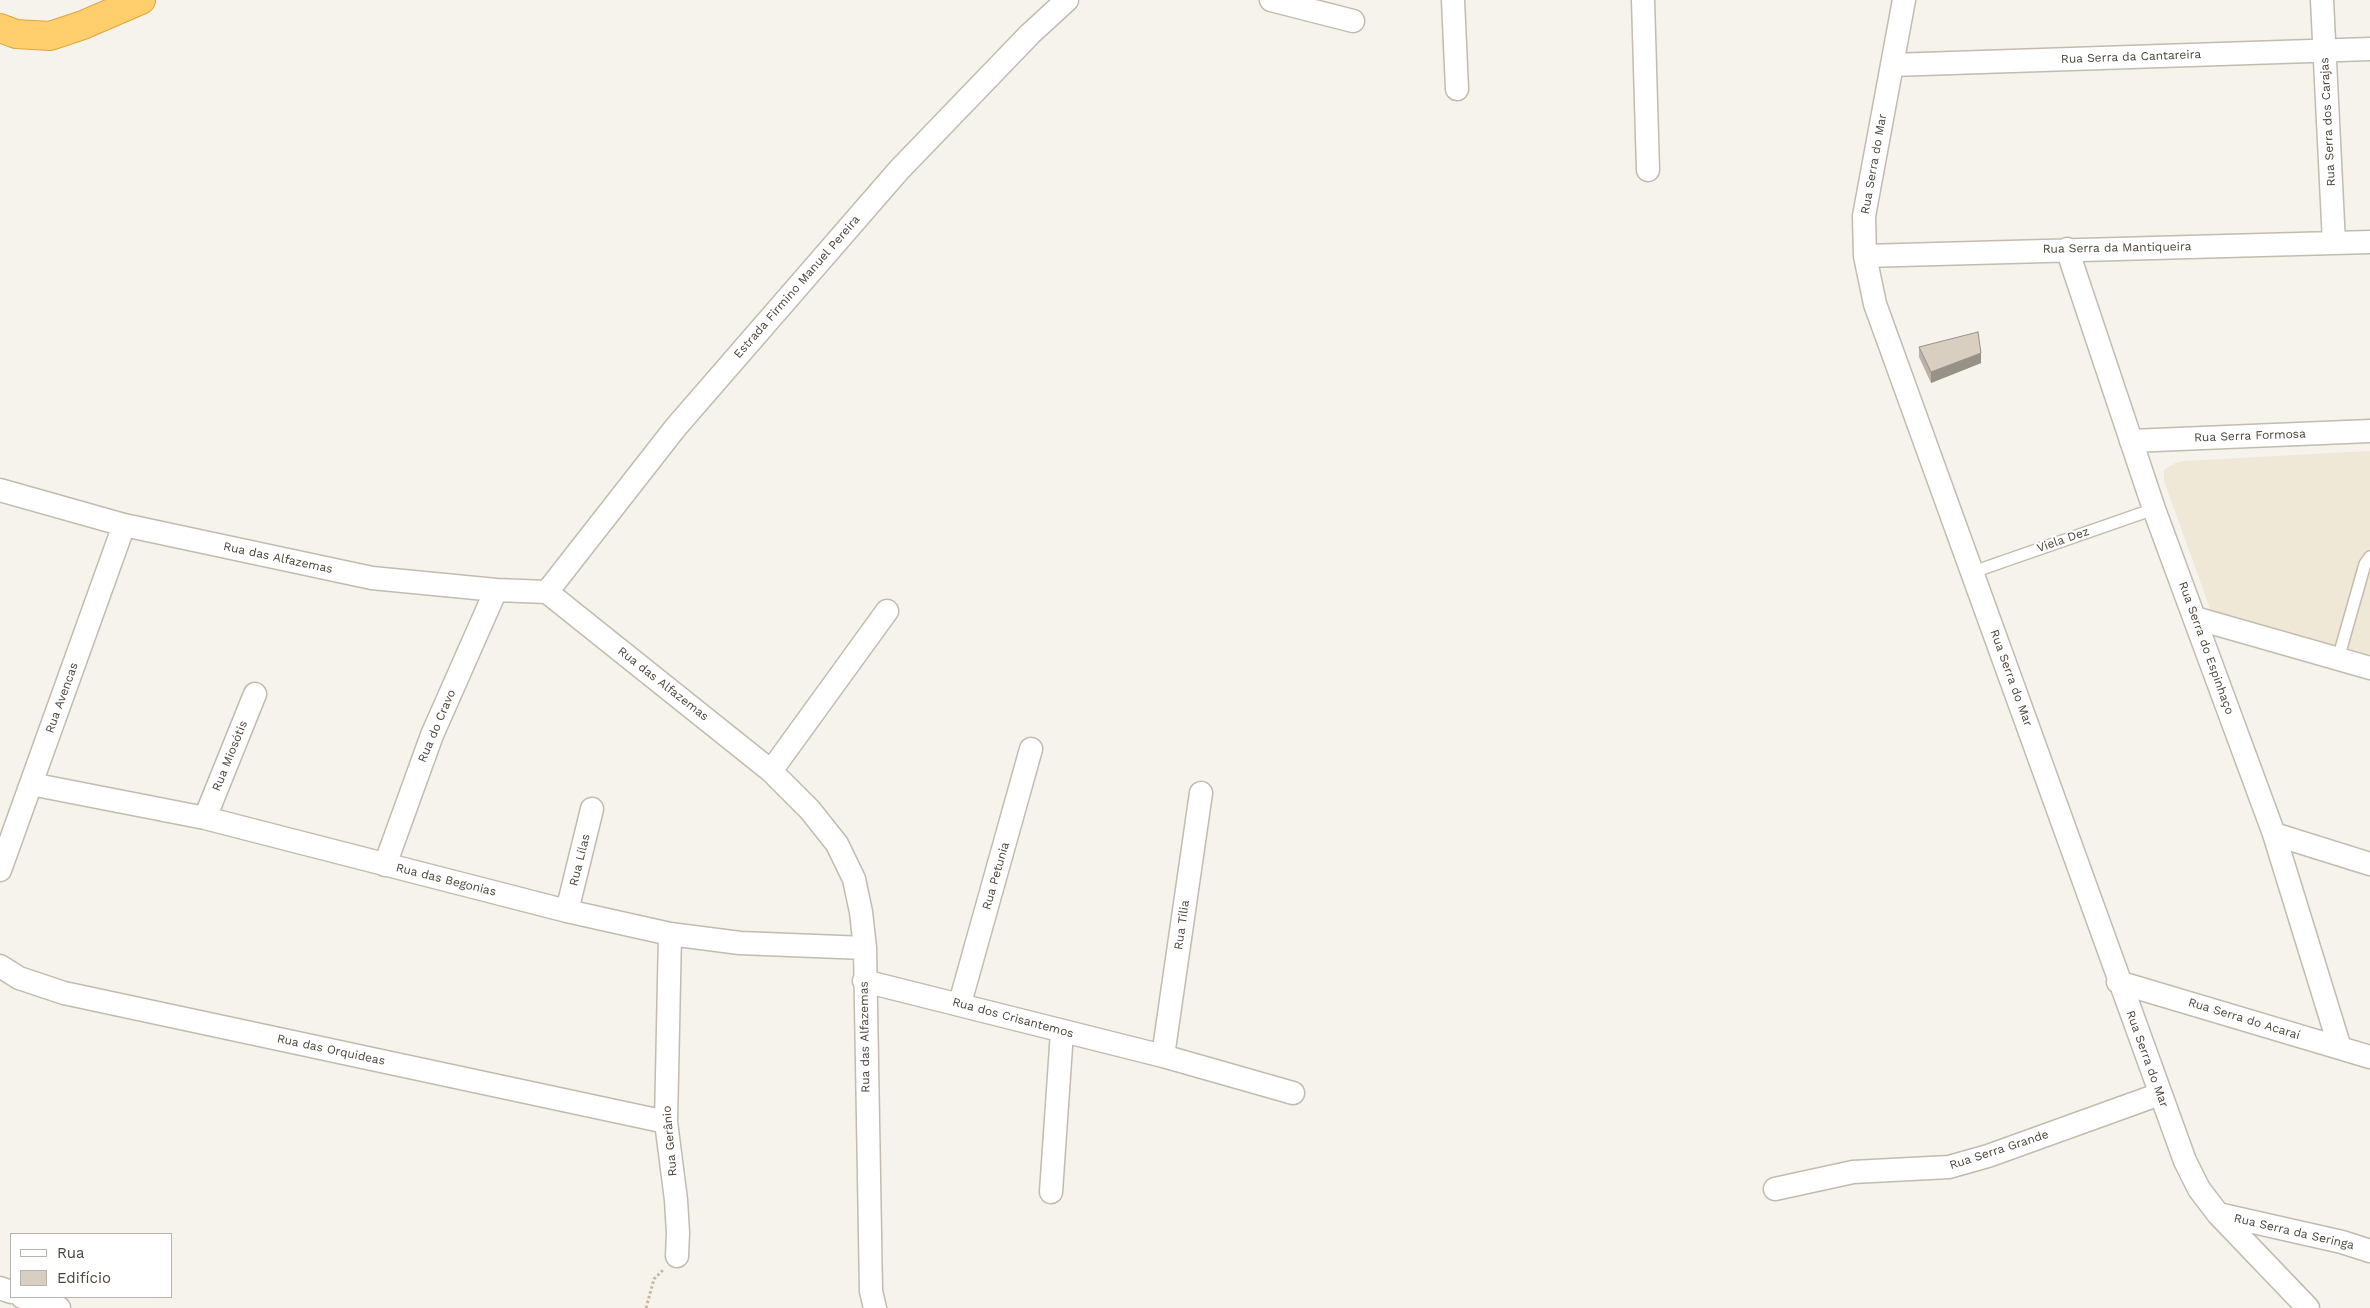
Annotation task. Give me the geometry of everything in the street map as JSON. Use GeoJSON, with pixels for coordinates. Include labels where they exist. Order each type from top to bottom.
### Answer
{"type":"FeatureCollection","features":[{"type":"Feature","properties":{"kind":"highway"},"geometry":{"type":"LineString","coordinates":[[0,28],[16,34],[50,36],[83,26],[141,0]]}},
{"type":"Feature","properties":{"kind":"street","name":"Estrada Firmino Manuel Pereira"},"geometry":{"type":"LineString","coordinates":[[547,592],[676,427],[898,170],[1030,34],[1067,0]]}},
{"type":"Feature","properties":{"kind":"street"},"geometry":{"type":"LineString","coordinates":[[1271,0],[1353,21]]}},
{"type":"Feature","properties":{"kind":"street"},"geometry":{"type":"LineString","coordinates":[[1453,0],[1457,90]]}},
{"type":"Feature","properties":{"kind":"street"},"geometry":{"type":"LineString","coordinates":[[1643,0],[1648,170]]}},
{"type":"Feature","properties":{"kind":"street","name":"Rua Serra do Mar"},"geometry":{"type":"LineString","coordinates":[[1904,0],[1864,216],[1865,256],[1875,304],[1973,572],[2118,982],[2185,1161],[2199,1189],[2218,1214],[2308,1308]]}},
{"type":"Feature","properties":{"kind":"street","name":"Rua Serra dos Carajas"},"geometry":{"type":"LineString","coordinates":[[2322,0],[2334,243]]}},
{"type":"Feature","properties":{"kind":"street","name":"Rua Serra da Cantareira"},"geometry":{"type":"LineString","coordinates":[[1892,65],[2370,50]]}},
{"type":"Feature","properties":{"kind":"street","name":"Rua Serra da Mantiqueira"},"geometry":{"type":"LineString","coordinates":[[1865,256],[2370,242]]}},
{"type":"Feature","properties":{"kind":"street","name":"Rua Serra do Espinhaço"},"geometry":{"type":"LineString","coordinates":[[2067,249],[2154,509],[2274,834],[2340,1048]]}},
{"type":"Feature","properties":{"kind":"street","name":"Rua Serra Formosa"},"geometry":{"type":"LineString","coordinates":[[2131,441],[2370,431]]}},
{"type":"Feature","properties":{"kind":"street","name":"Rua das Alfazemas"},"geometry":{"type":"LineString","coordinates":[[0,490],[124,525],[372,578],[496,590],[547,592],[772,771],[810,810],[837,844],[854,879],[861,912],[865,948],[864,981],[871,1291],[875,1308]]}},
{"type":"Feature","properties":{"kind":"street","name":"Rua Avencas"},"geometry":{"type":"LineString","coordinates":[[0,870],[124,525]]}},
{"type":"Feature","properties":{"kind":"street","name":"Rua do Cravo"},"geometry":{"type":"LineString","coordinates":[[385,865],[432,735],[496,590]]}},
{"type":"Feature","properties":{"kind":"street"},"geometry":{"type":"LineString","coordinates":[[772,771],[887,611]]}},
{"type":"Feature","properties":{"kind":"street"},"geometry":{"type":"LineString","coordinates":[[2195,618],[2370,668]]}},
{"type":"Feature","properties":{"kind":"street","name":"Rua Miosótis"},"geometry":{"type":"LineString","coordinates":[[205,818],[255,694]]}},
{"type":"Feature","properties":{"kind":"street","name":"Rua Petunia"},"geometry":{"type":"LineString","coordinates":[[960,1003],[1031,749]]}},
{"type":"Feature","properties":{"kind":"street","name":"Rua das Begonias"},"geometry":{"type":"LineString","coordinates":[[31,784],[205,818],[567,911],[670,934],[740,943],[865,948]]}},
{"type":"Feature","properties":{"kind":"street","name":"Rua Tília"},"geometry":{"type":"LineString","coordinates":[[1163,1056],[1201,793]]}},
{"type":"Feature","properties":{"kind":"street","name":"Rua Lílas"},"geometry":{"type":"LineString","coordinates":[[567,911],[592,809]]}},
{"type":"Feature","properties":{"kind":"street"},"geometry":{"type":"LineString","coordinates":[[2274,834],[2370,864]]}},
{"type":"Feature","properties":{"kind":"street","name":"Rua Gerânio"},"geometry":{"type":"LineString","coordinates":[[670,934],[666,1122],[676,1200],[677,1256]]}},
{"type":"Feature","properties":{"kind":"street","name":"Rua das Orquideas"},"geometry":{"type":"LineString","coordinates":[[0,966],[19,978],[64,993],[666,1122]]}},
{"type":"Feature","properties":{"kind":"street","name":"Rua dos Crisantemos"},"geometry":{"type":"LineString","coordinates":[[864,981],[960,1003],[1062,1032],[1163,1056],[1293,1093]]}},
{"type":"Feature","properties":{"kind":"street","name":"Rua Serra do Acaraí"},"geometry":{"type":"LineString","coordinates":[[2118,982],[2370,1057]]}},
{"type":"Feature","properties":{"kind":"street"},"geometry":{"type":"LineString","coordinates":[[1051,1192],[1062,1032]]}},
{"type":"Feature","properties":{"kind":"street","name":"Rua Serra Grande"},"geometry":{"type":"LineString","coordinates":[[1774,1189],[1853,1172],[1949,1167],[1988,1156],[2160,1094]]}},
{"type":"Feature","properties":{"kind":"street","name":"Rua Serra da Seringa"},"geometry":{"type":"LineString","coordinates":[[2218,1214],[2342,1242],[2370,1252]]}},
{"type":"Feature","properties":{"kind":"street"},"geometry":{"type":"LineString","coordinates":[[25,1298],[59,1308]]}},
{"type":"Feature","properties":{"kind":"lane","name":"Viela Dez"},"geometry":{"type":"LineString","coordinates":[[1973,572],[2154,509]]}},
{"type":"Feature","properties":{"kind":"lane"},"geometry":{"type":"LineString","coordinates":[[2338,659],[2365,564],[2370,557]]}},
{"type":"Feature","properties":{"kind":"path"},"geometry":{"type":"LineString","coordinates":[[646,1308],[654,1279],[677,1256]]}},
{"type":"Feature","properties":{"kind":"shaded area"},"geometry":{"type":"Polygon","coordinates":[[[2370,451],[2370,655],[2212,614],[2164,481],[2164,470],[2175,463],[2184,461],[2370,451]]]}},
{"type":"Feature","properties":{"kind":"building"},"geometry":{"type":"Polygon","coordinates":[[[1978,332],[1981,353],[1931,372],[1919,347],[1978,332]]]}}]}
